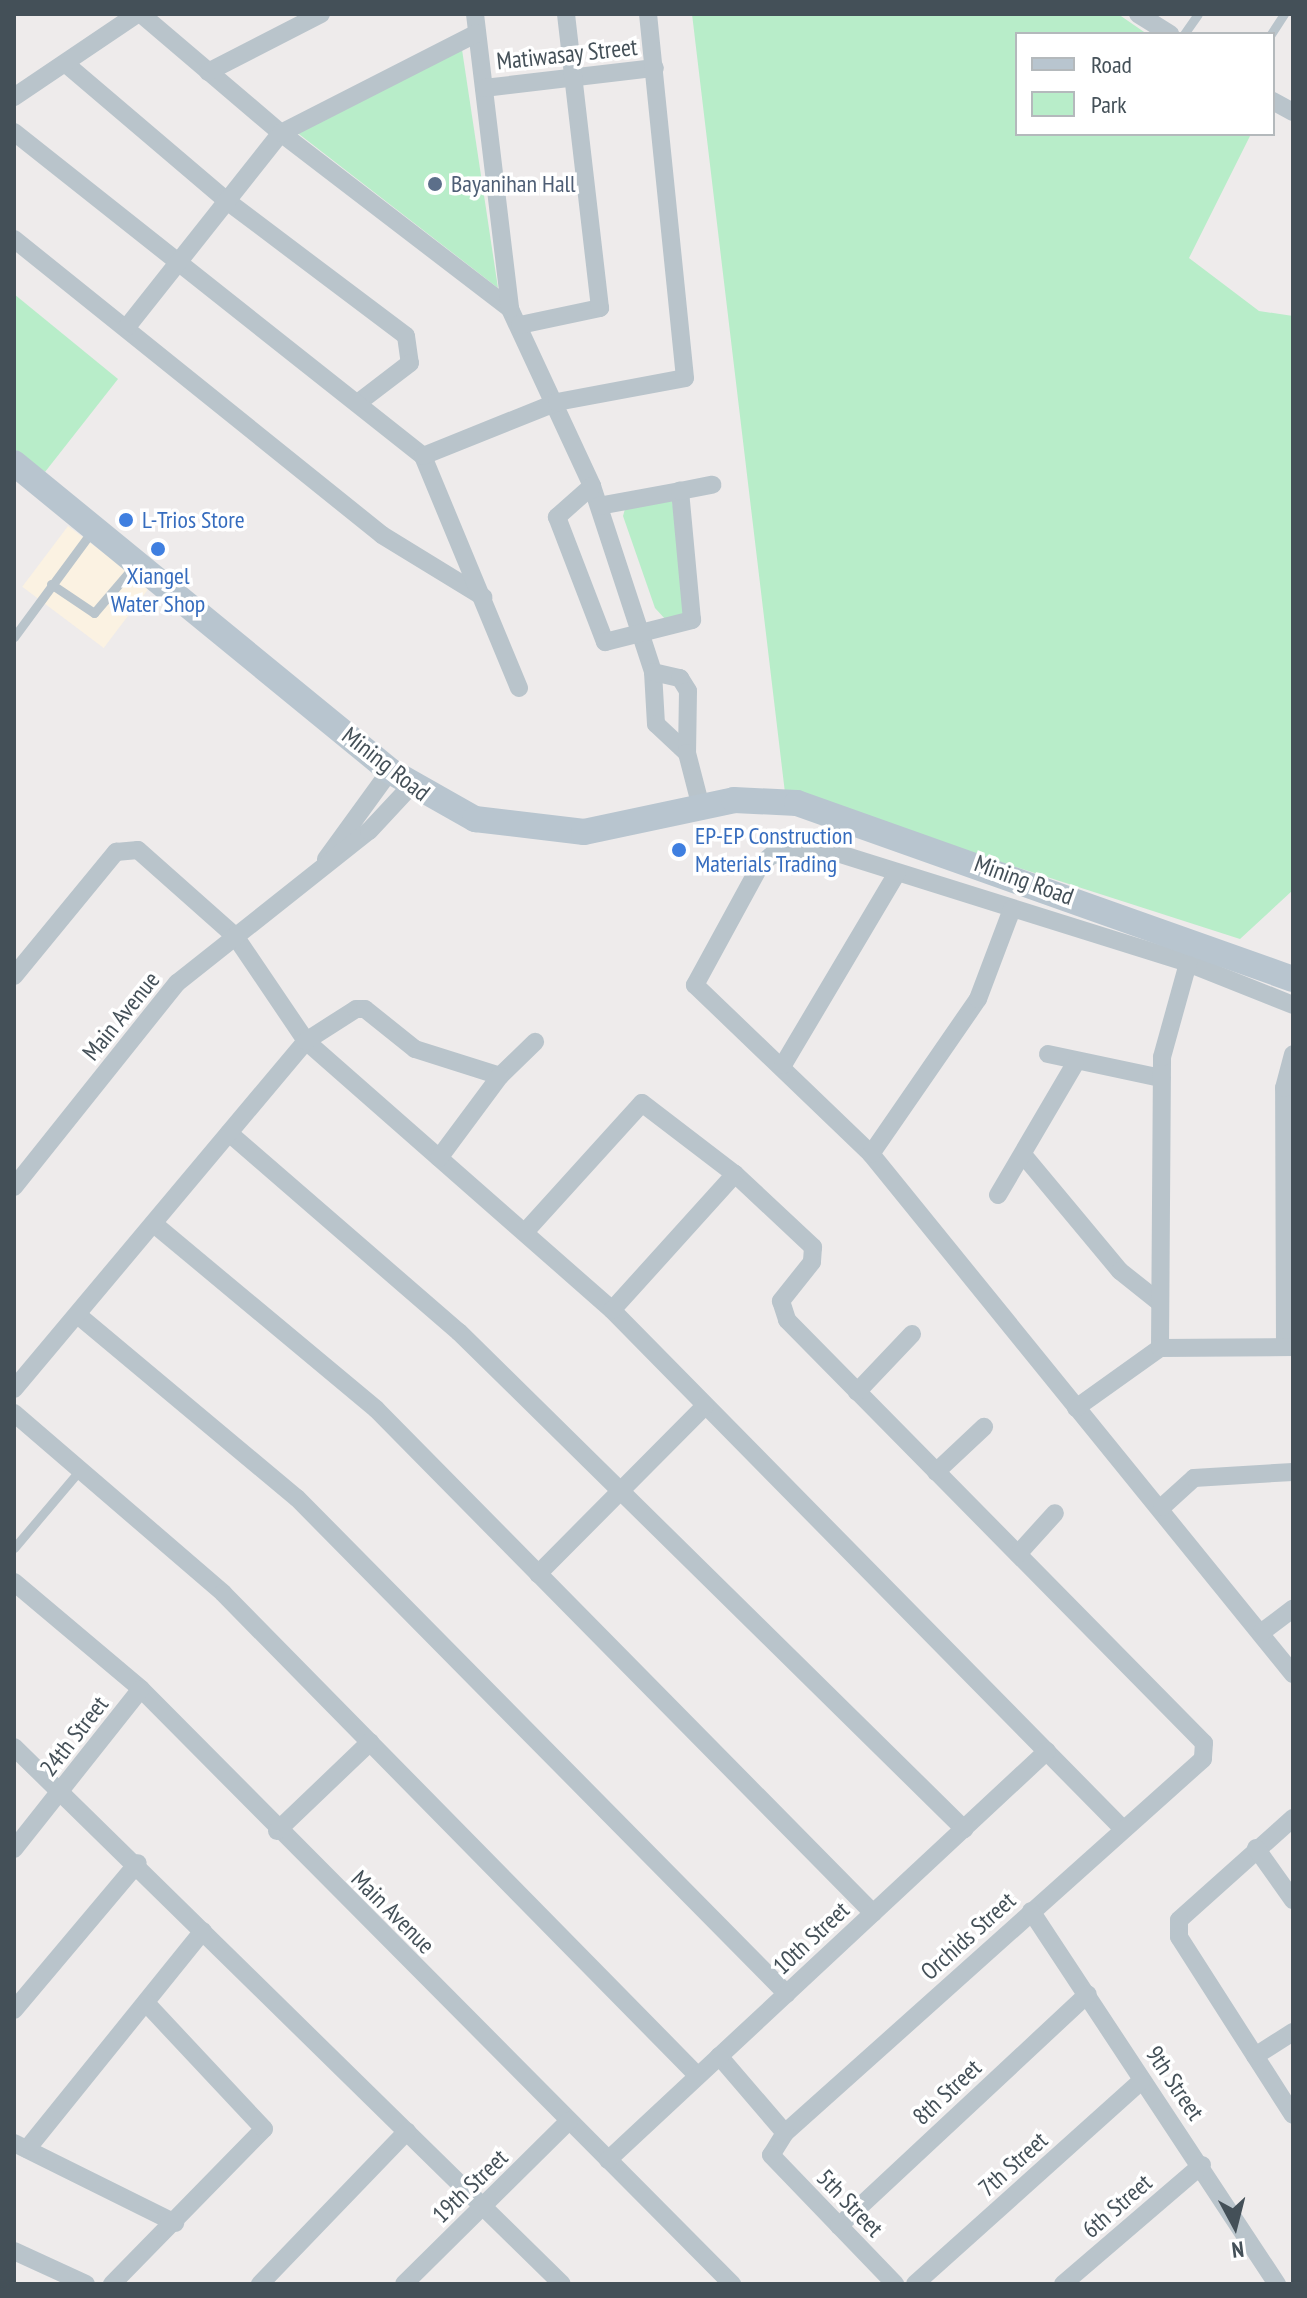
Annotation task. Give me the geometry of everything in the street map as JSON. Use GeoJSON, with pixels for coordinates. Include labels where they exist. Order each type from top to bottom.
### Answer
{"type":"FeatureCollection","features":[{"type":"Feature","properties":{"kind":"street"},"geometry":{"type":"LineString","coordinates":[[14,97],[139,14],[281,133],[510,309],[557,402],[592,486],[653,672],[656,724],[687,753]]}},
{"type":"Feature","properties":{"kind":"street"},"geometry":{"type":"LineString","coordinates":[[208,72],[321,14]]}},
{"type":"Feature","properties":{"kind":"street"},"geometry":{"type":"LineString","coordinates":[[520,325],[600,308],[566,14]]}},
{"type":"Feature","properties":{"kind":"street"},"geometry":{"type":"LineString","coordinates":[[423,456],[557,402],[685,378],[648,14]]}},
{"type":"Feature","properties":{"kind":"street"},"geometry":{"type":"LineString","coordinates":[[1138,14],[1167,32]]}},
{"type":"Feature","properties":{"kind":"street"},"geometry":{"type":"LineString","coordinates":[[127,327],[281,133],[476,23],[510,309]]}},
{"type":"Feature","properties":{"kind":"street"},"geometry":{"type":"LineString","coordinates":[[66,64],[227,201],[406,336],[410,363],[359,402]]}},
{"type":"Feature","properties":{"kind":"street","name":"Matiwasay Street"},"geometry":{"type":"LineString","coordinates":[[484,88],[655,68]]}},
{"type":"Feature","properties":{"kind":"street"},"geometry":{"type":"LineString","coordinates":[[1275,102],[1293,112]]}},
{"type":"Feature","properties":{"kind":"street"},"geometry":{"type":"LineString","coordinates":[[14,132],[177,263],[359,402],[423,456],[519,688]]}},
{"type":"Feature","properties":{"kind":"street"},"geometry":{"type":"LineString","coordinates":[[14,239],[382,535],[483,597]]}},
{"type":"Feature","properties":{"kind":"street","name":"Mining Road"},"geometry":{"type":"LineString","coordinates":[[14,463],[140,560],[400,778],[475,819],[555,833],[701,807],[769,800],[827,812],[1293,979]]}},
{"type":"Feature","properties":{"kind":"street"},"geometry":{"type":"LineString","coordinates":[[599,506],[712,485]]}},
{"type":"Feature","properties":{"kind":"street"},"geometry":{"type":"LineString","coordinates":[[592,486],[557,517],[605,642],[642,636],[695,617],[680,491]]}},
{"type":"Feature","properties":{"kind":"street"},"geometry":{"type":"LineString","coordinates":[[653,672],[680,678],[688,691],[687,753],[701,807]]}},
{"type":"Feature","properties":{"kind":"street","name":"Main Avenue"},"geometry":{"type":"LineString","coordinates":[[323,865],[400,778]]}},
{"type":"Feature","properties":{"kind":"street","name":"Main Avenue"},"geometry":{"type":"LineString","coordinates":[[14,1187],[177,983],[369,831],[400,778]]}},
{"type":"Feature","properties":{"kind":"street"},"geometry":{"type":"LineString","coordinates":[[14,976],[116,852],[127,849],[235,936],[306,1041],[612,1310],[1123,1829]]}},
{"type":"Feature","properties":{"kind":"street"},"geometry":{"type":"LineString","coordinates":[[1293,1005],[1188,963],[828,850],[772,855],[761,864],[695,985],[783,1065],[871,1154],[1076,1408],[1162,1507],[1293,1674]]}},
{"type":"Feature","properties":{"kind":"street"},"geometry":{"type":"LineString","coordinates":[[783,1065],[897,873]]}},
{"type":"Feature","properties":{"kind":"street"},"geometry":{"type":"LineString","coordinates":[[871,1154],[978,999],[1012,909]]}},
{"type":"Feature","properties":{"kind":"street"},"geometry":{"type":"LineString","coordinates":[[1160,1348],[1161,1078],[1188,963]]}},
{"type":"Feature","properties":{"kind":"street"},"geometry":{"type":"LineString","coordinates":[[14,1389],[79,1316],[306,1041],[362,1007],[415,1049],[500,1076]]}},
{"type":"Feature","properties":{"kind":"street"},"geometry":{"type":"LineString","coordinates":[[439,1158],[500,1076],[535,1042]]}},
{"type":"Feature","properties":{"kind":"street"},"geometry":{"type":"LineString","coordinates":[[1048,1054],[1075,1064],[1161,1078]]}},
{"type":"Feature","properties":{"kind":"street"},"geometry":{"type":"LineString","coordinates":[[1076,1408],[1160,1348],[1289,1347],[1284,1088],[1293,1054]]}},
{"type":"Feature","properties":{"kind":"street"},"geometry":{"type":"LineString","coordinates":[[998,1195],[1025,1157],[1075,1064]]}},
{"type":"Feature","properties":{"kind":"street"},"geometry":{"type":"LineString","coordinates":[[525,1232],[642,1103],[735,1174],[813,1247],[812,1262],[780,1311],[1018,1554],[1055,1513]]}},
{"type":"Feature","properties":{"kind":"street"},"geometry":{"type":"LineString","coordinates":[[229,1133],[459,1332],[617,1492],[964,1829]]}},
{"type":"Feature","properties":{"kind":"street"},"geometry":{"type":"LineString","coordinates":[[1025,1157],[1120,1271],[1159,1302]]}},
{"type":"Feature","properties":{"kind":"street"},"geometry":{"type":"LineString","coordinates":[[612,1310],[735,1174]]}},
{"type":"Feature","properties":{"kind":"street"},"geometry":{"type":"LineString","coordinates":[[154,1224],[376,1409],[873,1913]]}},
{"type":"Feature","properties":{"kind":"street"},"geometry":{"type":"LineString","coordinates":[[79,1316],[297,1498],[787,1994]]}},
{"type":"Feature","properties":{"kind":"street"},"geometry":{"type":"LineString","coordinates":[[857,1392],[912,1334]]}},
{"type":"Feature","properties":{"kind":"street"},"geometry":{"type":"LineString","coordinates":[[538,1574],[705,1406]]}},
{"type":"Feature","properties":{"kind":"street"},"geometry":{"type":"LineString","coordinates":[[14,1413],[223,1593],[698,2076]]}},
{"type":"Feature","properties":{"kind":"street"},"geometry":{"type":"LineString","coordinates":[[936,1472],[984,1427]]}},
{"type":"Feature","properties":{"kind":"street"},"geometry":{"type":"LineString","coordinates":[[1162,1507],[1194,1478],[1293,1472]]}},
{"type":"Feature","properties":{"kind":"street","name":"Orchids Street"},"geometry":{"type":"LineString","coordinates":[[771,2155],[785,2133],[1203,1759],[1204,1743],[1018,1554]]}},
{"type":"Feature","properties":{"kind":"street","name":"Main Avenue"},"geometry":{"type":"LineString","coordinates":[[14,1582],[141,1689],[277,1831],[732,2284]]}},
{"type":"Feature","properties":{"kind":"street"},"geometry":{"type":"LineString","coordinates":[[1262,1632],[1293,1609]]}},
{"type":"Feature","properties":{"kind":"street","name":"24th Street"},"geometry":{"type":"LineString","coordinates":[[14,1849],[141,1689]]}},
{"type":"Feature","properties":{"kind":"street"},"geometry":{"type":"LineString","coordinates":[[277,1831],[370,1742]]}},
{"type":"Feature","properties":{"kind":"street"},"geometry":{"type":"LineString","coordinates":[[14,1747],[64,1789],[203,1931],[562,2284]]}},
{"type":"Feature","properties":{"kind":"street","name":"10th Street"},"geometry":{"type":"LineString","coordinates":[[608,2160],[1047,1751]]}},
{"type":"Feature","properties":{"kind":"street"},"geometry":{"type":"LineString","coordinates":[[1293,1818],[1179,1920],[1179,1937],[1293,2115]]}},
{"type":"Feature","properties":{"kind":"street"},"geometry":{"type":"LineString","coordinates":[[1256,1848],[1293,1900]]}},
{"type":"Feature","properties":{"kind":"street"},"geometry":{"type":"LineString","coordinates":[[14,2010],[138,1863]]}},
{"type":"Feature","properties":{"kind":"street","name":"9th Street"},"geometry":{"type":"LineString","coordinates":[[1031,1911],[1202,2165],[1277,2284]]}},
{"type":"Feature","properties":{"kind":"street"},"geometry":{"type":"LineString","coordinates":[[175,2223],[20,2146],[146,2003],[203,1931]]}},
{"type":"Feature","properties":{"kind":"street","name":"8th Street"},"geometry":{"type":"LineString","coordinates":[[839,2226],[1088,1994]]}},
{"type":"Feature","properties":{"kind":"street"},"geometry":{"type":"LineString","coordinates":[[112,2284],[264,2129],[146,2003]]}},
{"type":"Feature","properties":{"kind":"street"},"geometry":{"type":"LineString","coordinates":[[1255,2056],[1293,2032]]}},
{"type":"Feature","properties":{"kind":"street"},"geometry":{"type":"LineString","coordinates":[[719,2056],[785,2133]]}},
{"type":"Feature","properties":{"kind":"street","name":"7th Street"},"geometry":{"type":"LineString","coordinates":[[915,2284],[1142,2080]]}},
{"type":"Feature","properties":{"kind":"street","name":"19th Street"},"geometry":{"type":"LineString","coordinates":[[411,2282],[569,2121]]}},
{"type":"Feature","properties":{"kind":"street"},"geometry":{"type":"LineString","coordinates":[[260,2284],[407,2131]]}},
{"type":"Feature","properties":{"kind":"street","name":"5th Street"},"geometry":{"type":"LineString","coordinates":[[771,2155],[895,2284]]}},
{"type":"Feature","properties":{"kind":"street","name":"6th Street"},"geometry":{"type":"LineString","coordinates":[[1063,2284],[1202,2165]]}},
{"type":"Feature","properties":{"kind":"street"},"geometry":{"type":"LineString","coordinates":[[14,2251],[86,2284]]}},
{"type":"Feature","properties":{"kind":"lane"},"geometry":{"type":"LineString","coordinates":[[1185,32],[1198,14]]}},
{"type":"Feature","properties":{"kind":"lane"},"geometry":{"type":"LineString","coordinates":[[1272,32],[1284,14]]}},
{"type":"Feature","properties":{"kind":"lane"},"geometry":{"type":"LineString","coordinates":[[14,637],[95,527]]}},
{"type":"Feature","properties":{"kind":"lane"},"geometry":{"type":"LineString","coordinates":[[51,584],[94,613],[140,560]]}},
{"type":"Feature","properties":{"kind":"lane"},"geometry":{"type":"LineString","coordinates":[[14,1548],[79,1471]]}},
{"type":"Feature","properties":{"kind":"shaded area"},"geometry":{"type":"Polygon","coordinates":[[[68,526],[149,587],[104,648],[22,587],[68,526]]]}},
{"type":"Feature","properties":{"kind":"green space"},"geometry":{"type":"Polygon","coordinates":[[[692,14],[1118,14],[1144,32],[1015,32],[1015,136],[1250,136],[1189,258],[1259,311],[1293,316],[1293,890],[1240,939],[785,793],[692,14]]]}},
{"type":"Feature","properties":{"kind":"green space"},"geometry":{"type":"Polygon","coordinates":[[[461,43],[498,288],[295,131],[461,43]]]}},
{"type":"Feature","properties":{"kind":"green space"},"geometry":{"type":"Polygon","coordinates":[[[14,294],[118,379],[45,472],[14,449],[14,294]]]}},
{"type":"Feature","properties":{"kind":"green space"},"geometry":{"type":"Polygon","coordinates":[[[672,501],[692,615],[666,620],[655,608],[623,516],[625,509],[672,501]]]}},
{"type":"Feature","properties":{"kind":"place","name":"Bayanihan Hall"},"geometry":{"type":"Point","coordinates":[435,184]}},
{"type":"Feature","properties":{"kind":"place","name":"L-Trios Store"},"geometry":{"type":"Point","coordinates":[126,520]}},
{"type":"Feature","properties":{"kind":"place","name":"Xiangel Water Shop"},"geometry":{"type":"Point","coordinates":[158,549]}},
{"type":"Feature","properties":{"kind":"place","name":"EP-EP Construction Materials Trading"},"geometry":{"type":"Point","coordinates":[679,850]}}]}
